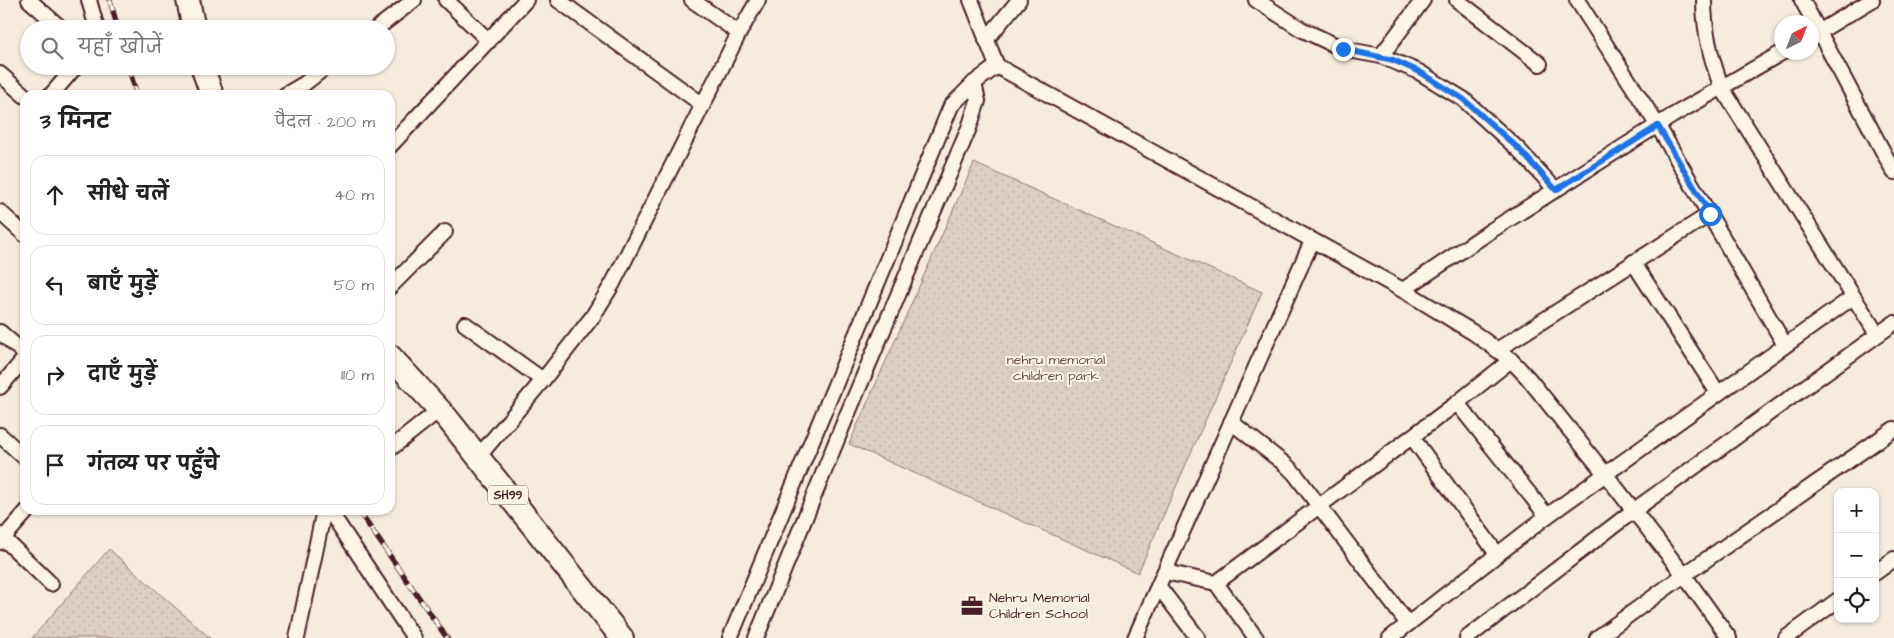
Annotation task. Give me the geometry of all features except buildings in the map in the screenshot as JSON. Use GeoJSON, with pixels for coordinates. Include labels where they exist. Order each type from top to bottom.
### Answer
{"type":"FeatureCollection","features":[{"type":"Feature","properties":{"kind":"main road"},"geometry":{"type":"LineString","coordinates":[[188,0],[192,20]]}},
{"type":"Feature","properties":{"kind":"main road"},"geometry":{"type":"LineString","coordinates":[[205,75],[210,90]]}},
{"type":"Feature","properties":{"kind":"main road","name":"SH99"},"geometry":{"type":"LineString","coordinates":[[395,362],[478,457],[622,638]]}},
{"type":"Feature","properties":{"kind":"street"},"geometry":{"type":"LineString","coordinates":[[29,0],[52,20]]}},
{"type":"Feature","properties":{"kind":"street"},"geometry":{"type":"LineString","coordinates":[[89,0],[95,20]]}},
{"type":"Feature","properties":{"kind":"street"},"geometry":{"type":"LineString","coordinates":[[388,20],[414,0]]}},
{"type":"Feature","properties":{"kind":"street"},"geometry":{"type":"LineString","coordinates":[[446,0],[489,41]]}},
{"type":"Feature","properties":{"kind":"street"},"geometry":{"type":"LineString","coordinates":[[395,141],[526,0]]}},
{"type":"Feature","properties":{"kind":"street"},"geometry":{"type":"LineString","coordinates":[[558,0],[703,105]]}},
{"type":"Feature","properties":{"kind":"street"},"geometry":{"type":"LineString","coordinates":[[692,0],[739,33]]}},
{"type":"Feature","properties":{"kind":"street"},"geometry":{"type":"LineString","coordinates":[[478,457],[543,380],[593,316],[603,300],[739,33],[758,0]]}},
{"type":"Feature","properties":{"kind":"street"},"geometry":{"type":"LineString","coordinates":[[971,0],[997,66],[1403,290],[1474,333],[1511,360],[1528,378],[1606,475],[1684,575],[1729,638]]}},
{"type":"Feature","properties":{"kind":"street"},"geometry":{"type":"LineString","coordinates":[[976,15],[980,0]]}},
{"type":"Feature","properties":{"kind":"street"},"geometry":{"type":"LineString","coordinates":[[986,40],[1019,0]]}},
{"type":"Feature","properties":{"kind":"street"},"geometry":{"type":"LineString","coordinates":[[1256,0],[1301,29],[1343,49],[1381,56],[1420,72],[1463,99],[1520,150],[1556,190]]}},
{"type":"Feature","properties":{"kind":"street"},"geometry":{"type":"LineString","coordinates":[[1381,56],[1423,0]]}},
{"type":"Feature","properties":{"kind":"street"},"geometry":{"type":"LineString","coordinates":[[1457,0],[1540,64]]}},
{"type":"Feature","properties":{"kind":"street"},"geometry":{"type":"LineString","coordinates":[[1577,0],[1658,126],[1785,345]]}},
{"type":"Feature","properties":{"kind":"street"},"geometry":{"type":"LineString","coordinates":[[1704,0],[1704,15],[1709,46],[1713,65],[1722,88],[1877,334]]}},
{"type":"Feature","properties":{"kind":"street"},"geometry":{"type":"LineString","coordinates":[[1802,0],[1808,15]]}},
{"type":"Feature","properties":{"kind":"street"},"geometry":{"type":"LineString","coordinates":[[1819,32],[1872,0]]}},
{"type":"Feature","properties":{"kind":"street"},"geometry":{"type":"LineString","coordinates":[[1819,41],[1894,172]]}},
{"type":"Feature","properties":{"kind":"street"},"geometry":{"type":"LineString","coordinates":[[1403,290],[1492,230],[1658,126],[1774,57]]}},
{"type":"Feature","properties":{"kind":"street"},"geometry":{"type":"LineString","coordinates":[[732,637],[951,106],[974,83],[997,66]]}},
{"type":"Feature","properties":{"kind":"street"},"geometry":{"type":"LineString","coordinates":[[0,74],[20,92]]}},
{"type":"Feature","properties":{"kind":"street"},"geometry":{"type":"LineString","coordinates":[[55,90],[68,75]]}},
{"type":"Feature","properties":{"kind":"street"},"geometry":{"type":"LineString","coordinates":[[294,90],[316,75]]}},
{"type":"Feature","properties":{"kind":"street"},"geometry":{"type":"LineString","coordinates":[[756,638],[845,420],[976,112],[978,101],[974,83]]}},
{"type":"Feature","properties":{"kind":"street"},"geometry":{"type":"LineString","coordinates":[[1497,350],[1710,214]]}},
{"type":"Feature","properties":{"kind":"street"},"geometry":{"type":"LineString","coordinates":[[3,222],[20,232]]}},
{"type":"Feature","properties":{"kind":"street"},"geometry":{"type":"LineString","coordinates":[[395,282],[445,232]]}},
{"type":"Feature","properties":{"kind":"street"},"geometry":{"type":"LineString","coordinates":[[1138,636],[1312,240]]}},
{"type":"Feature","properties":{"kind":"street"},"geometry":{"type":"LineString","coordinates":[[1633,262],[1718,393]]}},
{"type":"Feature","properties":{"kind":"street"},"geometry":{"type":"LineString","coordinates":[[1390,638],[1547,516],[1853,296]]}},
{"type":"Feature","properties":{"kind":"street"},"geometry":{"type":"LineString","coordinates":[[1467,638],[1633,511],[1894,322]]}},
{"type":"Feature","properties":{"kind":"street"},"geometry":{"type":"LineString","coordinates":[[465,324],[543,380]]}},
{"type":"Feature","properties":{"kind":"street"},"geometry":{"type":"LineString","coordinates":[[0,332],[20,351]]}},
{"type":"Feature","properties":{"kind":"street"},"geometry":{"type":"LineString","coordinates":[[1216,584],[1457,403],[1511,360]]}},
{"type":"Feature","properties":{"kind":"street"},"geometry":{"type":"LineString","coordinates":[[0,387],[20,362]]}},
{"type":"Feature","properties":{"kind":"street"},"geometry":{"type":"LineString","coordinates":[[1457,403],[1547,516]]}},
{"type":"Feature","properties":{"kind":"street"},"geometry":{"type":"LineString","coordinates":[[395,445],[439,410]]}},
{"type":"Feature","properties":{"kind":"street"},"geometry":{"type":"LineString","coordinates":[[824,412],[845,420]]}},
{"type":"Feature","properties":{"kind":"street"},"geometry":{"type":"LineString","coordinates":[[1231,422],[1286,465],[1408,624]]}},
{"type":"Feature","properties":{"kind":"street"},"geometry":{"type":"LineString","coordinates":[[1597,638],[1684,575],[1893,430]]}},
{"type":"Feature","properties":{"kind":"street"},"geometry":{"type":"LineString","coordinates":[[0,435],[20,453]]}},
{"type":"Feature","properties":{"kind":"street"},"geometry":{"type":"LineString","coordinates":[[1412,437],[1496,554]]}},
{"type":"Feature","properties":{"kind":"street"},"geometry":{"type":"LineString","coordinates":[[23,515],[1,538],[51,584]]}},
{"type":"Feature","properties":{"kind":"street"},"geometry":{"type":"LineString","coordinates":[[297,638],[323,515]]}},
{"type":"Feature","properties":{"kind":"street"},"geometry":{"type":"LineString","coordinates":[[332,515],[414,638]]}},
{"type":"Feature","properties":{"kind":"street"},"geometry":{"type":"LineString","coordinates":[[1879,570],[1894,559]]}},
{"type":"Feature","properties":{"kind":"street"},"geometry":{"type":"LineString","coordinates":[[1165,572],[1216,584],[1256,638]]}},
{"type":"Feature","properties":{"kind":"street"},"geometry":{"type":"LineString","coordinates":[[1159,586],[1198,638]]}},
{"type":"Feature","properties":{"kind":"street"},"geometry":{"type":"LineString","coordinates":[[1786,638],[1834,603]]}},
{"type":"Feature","properties":{"kind":"green space","name":"nehru memorial children park"},"geometry":{"type":"Polygon","coordinates":[[[974,163],[1262,292],[1138,573],[849,444],[974,163]]]}},
{"type":"Feature","properties":{"kind":"green space"},"geometry":{"type":"Polygon","coordinates":[[[109,549],[210,638],[32,638],[109,549]]]}},
{"type":"Feature","properties":{"kind":"railway"},"geometry":{"type":"LineString","coordinates":[[110,0],[116,20]]}},
{"type":"Feature","properties":{"kind":"railway"},"geometry":{"type":"LineString","coordinates":[[131,75],[135,90]]}},
{"type":"Feature","properties":{"kind":"railway"},"geometry":{"type":"LineString","coordinates":[[361,515],[447,638]]}},
{"type":"Feature","properties":{"kind":"place","name":"Nehru Memorial Children School"},"geometry":{"type":"Point","coordinates":[972,606]}},
{"type":"Feature","properties":{"kind":"route"},"geometry":{"type":"LineString","coordinates":[[1343,49],[1393,60],[1420,72],[1463,99],[1520,150],[1556,190],[1658,126],[1710,214]]}}]}
